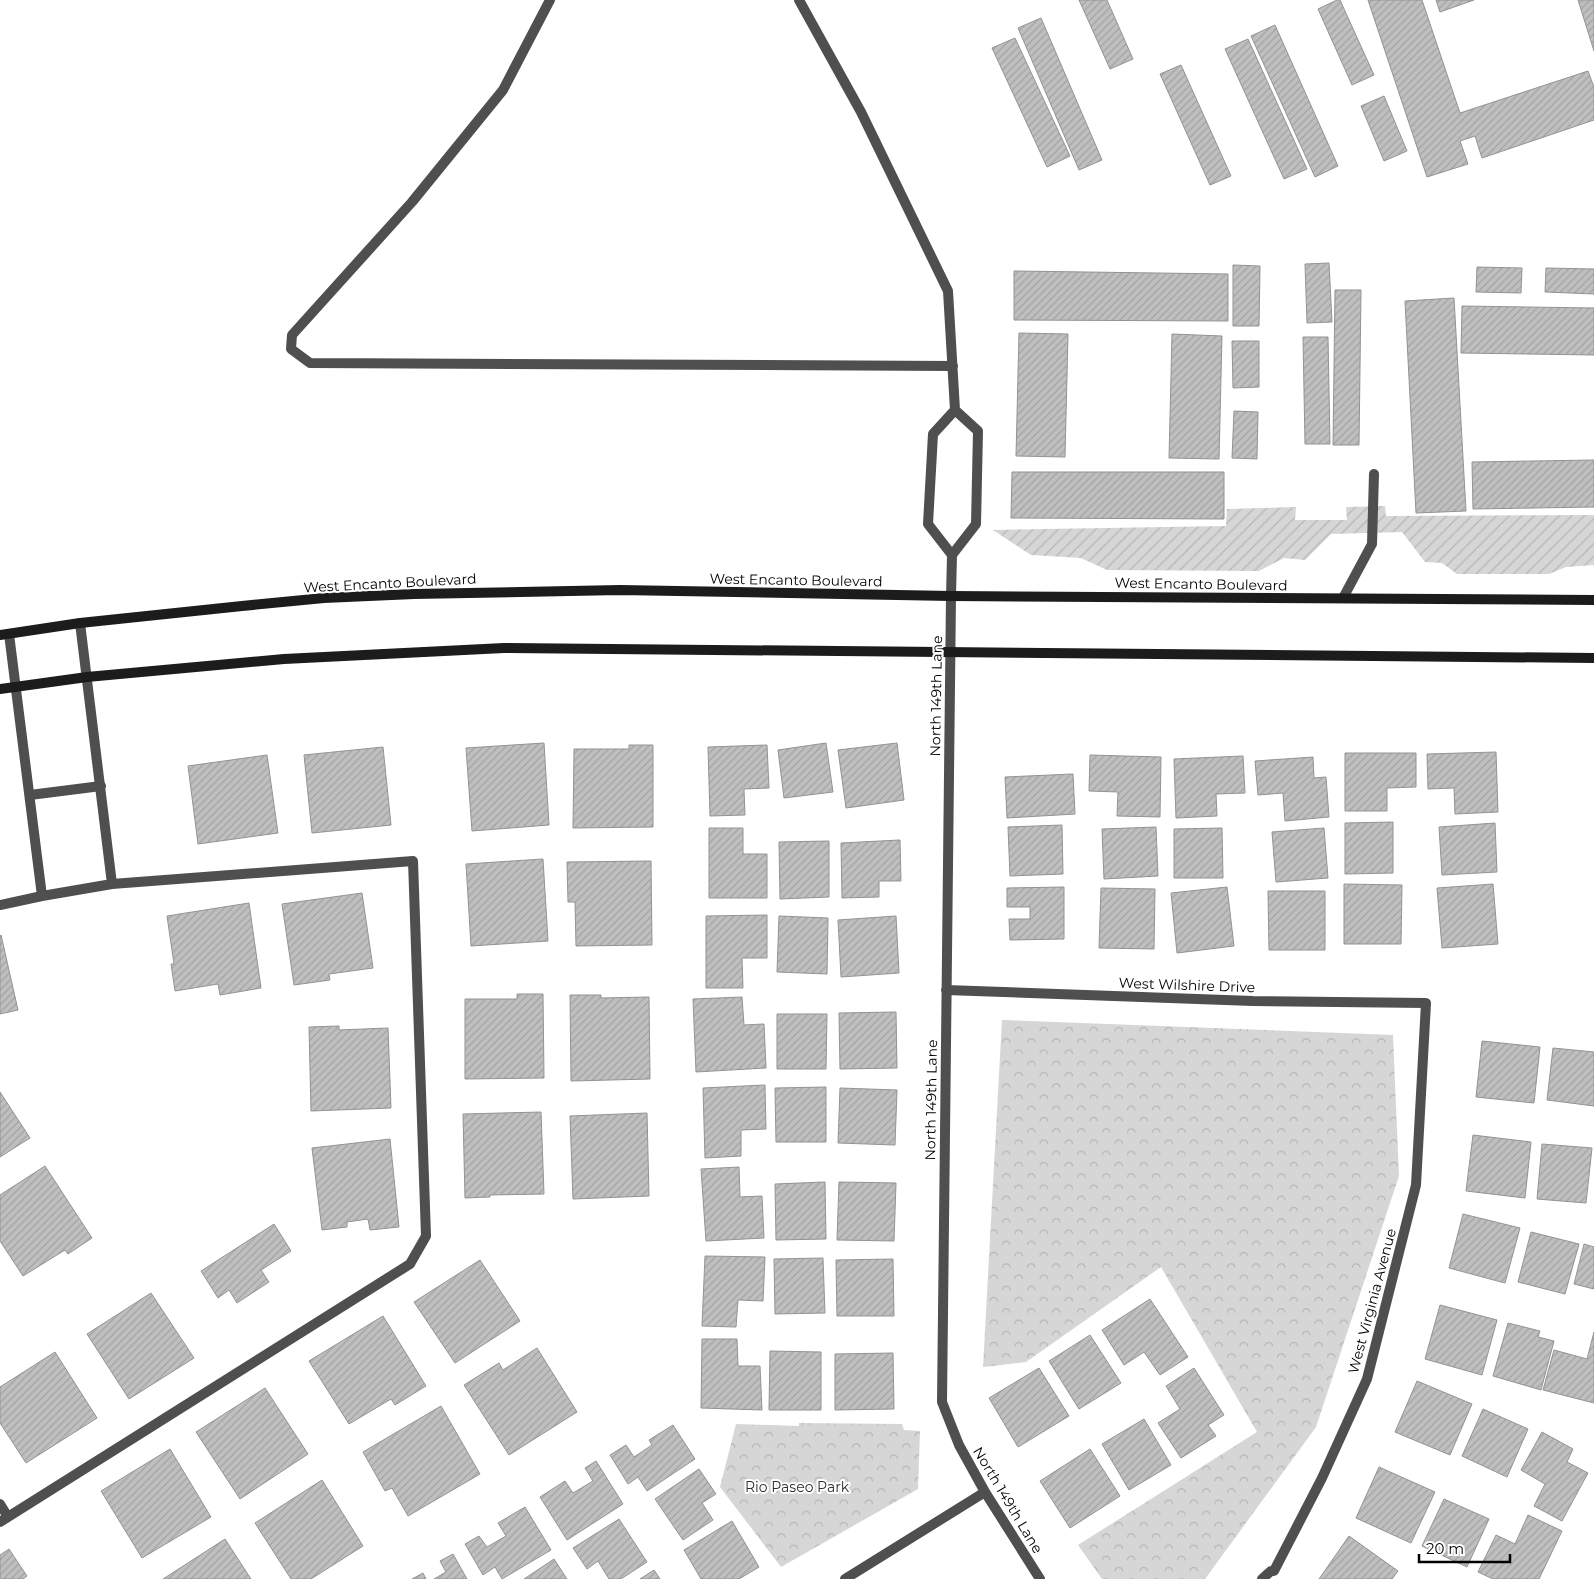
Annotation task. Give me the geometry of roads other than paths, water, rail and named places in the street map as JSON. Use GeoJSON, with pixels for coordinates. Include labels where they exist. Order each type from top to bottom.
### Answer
{"type":"FeatureCollection","features":[{"type":"Feature","properties":{"kind":"main road","name":"West Encanto Boulevard"},"geometry":{"type":"LineString","coordinates":[[5,635],[80,623],[242,606],[324,598],[414,594],[620,590],[951,596],[1594,600]]}},
{"type":"Feature","properties":{"kind":"main road"},"geometry":{"type":"LineString","coordinates":[[0,689],[87,677],[284,659],[504,648],[1594,658]]}},
{"type":"Feature","properties":{"kind":"street"},"geometry":{"type":"LineString","coordinates":[[550,0],[503,90],[412,202],[292,335],[291,349],[310,363],[952,366]]}},
{"type":"Feature","properties":{"kind":"street"},"geometry":{"type":"LineString","coordinates":[[799,0],[861,112],[948,291],[955,410],[978,431],[976,524],[952,555],[928,524],[933,434],[955,410]]}},
{"type":"Feature","properties":{"kind":"street"},"geometry":{"type":"LineString","coordinates":[[1343,598],[1372,544],[1374,474]]}},
{"type":"Feature","properties":{"kind":"street","name":"North 149th Lane"},"geometry":{"type":"LineString","coordinates":[[952,555],[942,1402],[959,1445],[985,1492],[1040,1579]]}},
{"type":"Feature","properties":{"kind":"street"},"geometry":{"type":"LineString","coordinates":[[80,623],[112,884]]}},
{"type":"Feature","properties":{"kind":"street"},"geometry":{"type":"LineString","coordinates":[[5,635],[17,686],[42,896]]}},
{"type":"Feature","properties":{"kind":"street"},"geometry":{"type":"LineString","coordinates":[[30,795],[101,786]]}},
{"type":"Feature","properties":{"kind":"street"},"geometry":{"type":"LineString","coordinates":[[0,905],[112,884],[414,861],[426,1236],[410,1264],[4,1520],[0,1504]]}},
{"type":"Feature","properties":{"kind":"street","name":"West Wilshire Drive"},"geometry":{"type":"LineString","coordinates":[[946,990],[1253,1001],[1426,1003]]}},
{"type":"Feature","properties":{"kind":"street","name":"West Virginia Avenue"},"geometry":{"type":"LineString","coordinates":[[1262,1579],[1271,1571],[1274,1572],[1322,1478],[1366,1379],[1416,1185],[1426,1003]]}},
{"type":"Feature","properties":{"kind":"street"},"geometry":{"type":"LineString","coordinates":[[845,1579],[985,1492]]}},
{"type":"Feature","properties":{"kind":"park label","name":"Rio Paseo Park"},"geometry":{"type":"Point","coordinates":[797,1487]}}]}
